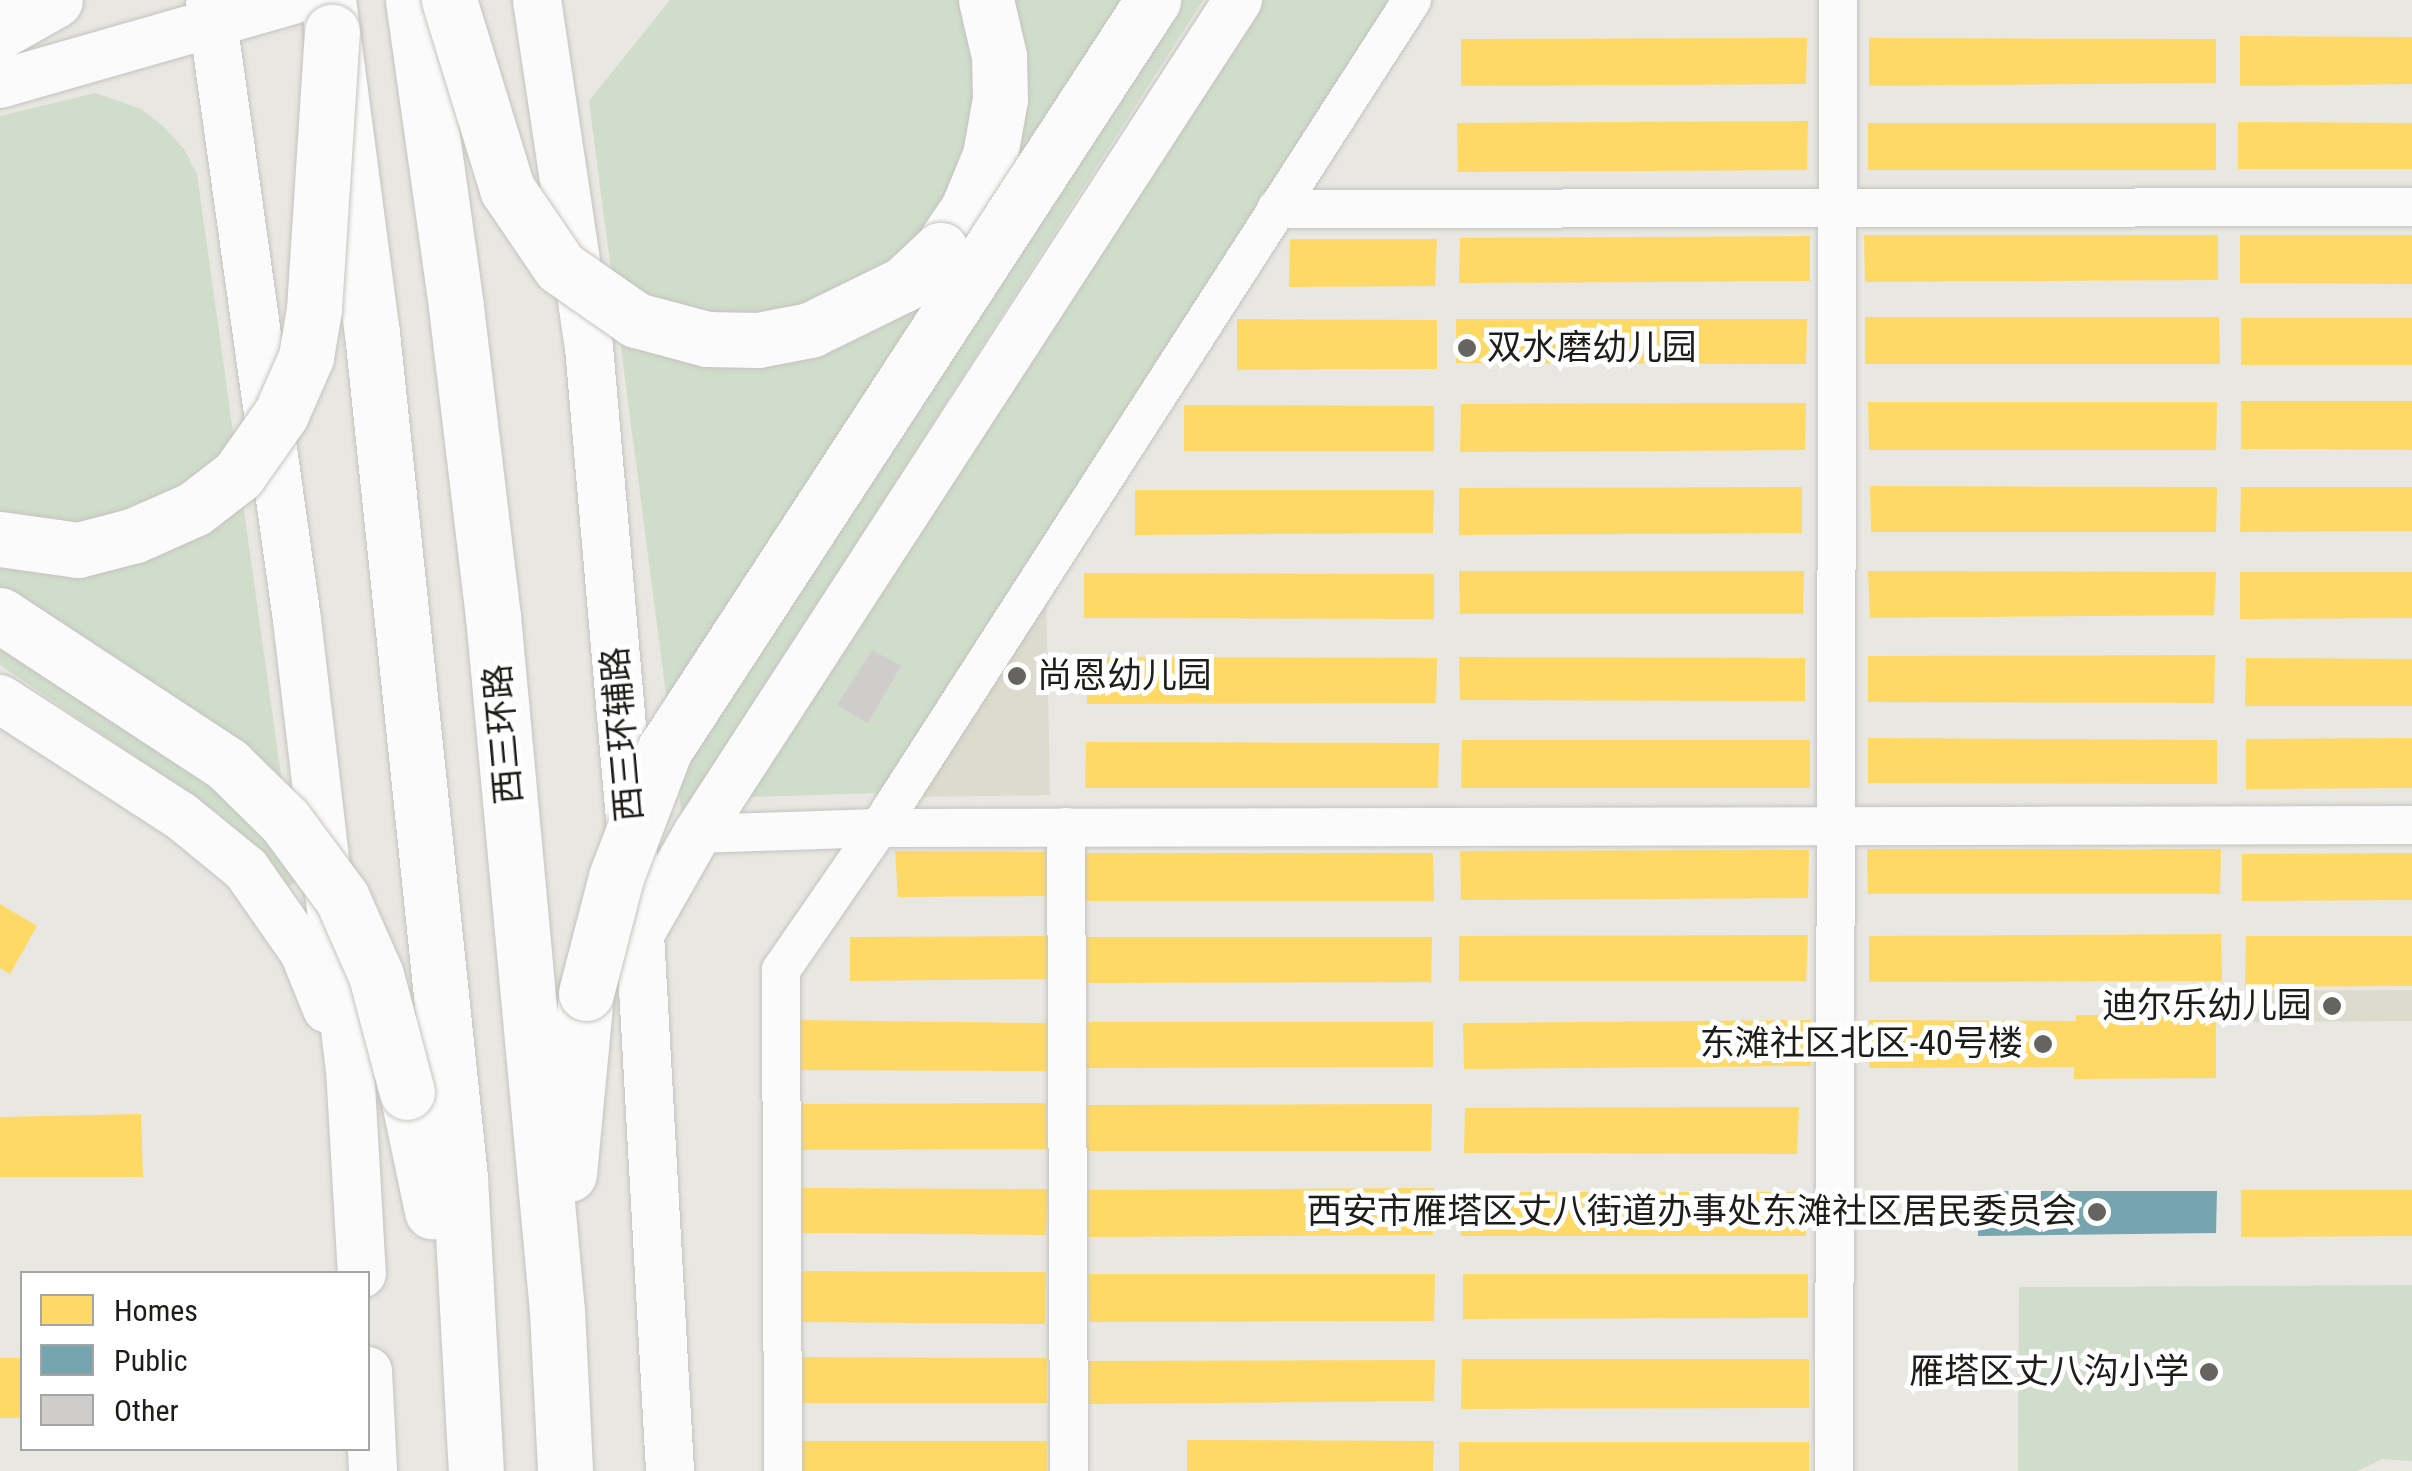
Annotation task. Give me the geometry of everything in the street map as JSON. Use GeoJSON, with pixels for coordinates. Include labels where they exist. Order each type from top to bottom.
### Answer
{"type":"FeatureCollection","features":[{"type":"Feature","properties":{"kind":"highway"},"geometry":{"type":"LineString","coordinates":[[0,14],[52,0]]}},
{"type":"Feature","properties":{"kind":"highway"},"geometry":{"type":"LineString","coordinates":[[0,30],[52,0]]}},
{"type":"Feature","properties":{"kind":"highway","name":"西三环路"},"geometry":{"type":"LineString","coordinates":[[413,0],[493,616],[557,1311],[565,1471]]}},
{"type":"Feature","properties":{"kind":"highway"},"geometry":{"type":"LineString","coordinates":[[449,0],[506,189],[560,267],[636,320],[707,339],[758,340],[810,330],[904,284],[940,250],[968,209],[990,155],[1000,99],[999,56],[986,0]]}},
{"type":"Feature","properties":{"kind":"highway"},"geometry":{"type":"LineString","coordinates":[[557,1311],[586,993],[616,877],[665,749],[1153,0]]}},
{"type":"Feature","properties":{"kind":"highway"},"geometry":{"type":"LineString","coordinates":[[318,10],[372,333],[460,1178],[476,1471]]}},
{"type":"Feature","properties":{"kind":"highway"},"geometry":{"type":"LineString","coordinates":[[0,539],[78,550],[134,535],[194,509],[238,475],[281,414],[306,358],[314,309],[318,10]]}},
{"type":"Feature","properties":{"kind":"highway"},"geometry":{"type":"LineString","coordinates":[[0,615],[228,766],[285,821],[342,898],[376,975],[408,1092],[472,1410]]}},
{"type":"Feature","properties":{"kind":"main road","name":"西三环辅路"},"geometry":{"type":"LineString","coordinates":[[537,0],[588,347],[640,934],[670,1471]]}},
{"type":"Feature","properties":{"kind":"main road"},"geometry":{"type":"LineString","coordinates":[[640,934],[697,834],[1238,0]]}},
{"type":"Feature","properties":{"kind":"main road"},"geometry":{"type":"LineString","coordinates":[[0,84],[212,12],[318,10]]}},
{"type":"Feature","properties":{"kind":"main road"},"geometry":{"type":"LineString","coordinates":[[212,12],[295,601],[350,1068],[362,1271]]}},
{"type":"Feature","properties":{"kind":"main road"},"geometry":{"type":"LineString","coordinates":[[0,699],[182,816],[246,870],[304,952],[350,1068]]}},
{"type":"Feature","properties":{"kind":"main road"},"geometry":{"type":"LineString","coordinates":[[370,1411],[373,1471]]}},
{"type":"Feature","properties":{"kind":"street"},"geometry":{"type":"LineString","coordinates":[[782,1471],[782,970],[879,828],[1412,0]]}},
{"type":"Feature","properties":{"kind":"street"},"geometry":{"type":"LineString","coordinates":[[1834,1471],[1838,0]]}},
{"type":"Feature","properties":{"kind":"street"},"geometry":{"type":"LineString","coordinates":[[1276,209],[2412,206]]}},
{"type":"Feature","properties":{"kind":"street"},"geometry":{"type":"LineString","coordinates":[[697,834],[1066,827],[2412,825]]}},
{"type":"Feature","properties":{"kind":"street"},"geometry":{"type":"LineString","coordinates":[[1066,827],[1069,1471]]}},
{"type":"Feature","properties":{"kind":"shaded area","name":"尚恩幼儿园"},"geometry":{"type":"Polygon","coordinates":[[[1046,589],[1050,795],[923,797],[925,763],[1046,589]]]}},
{"type":"Feature","properties":{"kind":"shaded area","name":"迪尔乐幼儿园"},"geometry":{"type":"Polygon","coordinates":[[[2412,990],[2412,1021],[2253,1022],[2253,991],[2412,990]]]}},
{"type":"Feature","properties":{"kind":"green space"},"geometry":{"type":"Polygon","coordinates":[[[670,0],[1203,0],[682,817],[589,101],[670,0]]]}},
{"type":"Feature","properties":{"kind":"green space"},"geometry":{"type":"Polygon","coordinates":[[[1264,0],[1391,0],[879,793],[750,797],[1264,0]]]}},
{"type":"Feature","properties":{"kind":"green space"},"geometry":{"type":"Polygon","coordinates":[[[95,93],[141,109],[164,127],[184,149],[197,174],[296,883],[287,886],[219,814],[0,665],[0,116],[95,93]]]}},
{"type":"Feature","properties":{"kind":"green space","name":"雁塔区丈八沟小学"},"geometry":{"type":"Polygon","coordinates":[[[2412,1285],[2412,1461],[2382,1459],[2357,1471],[2018,1471],[2019,1287],[2412,1285]]]}},
{"type":"Feature","properties":{"kind":"building: Homes"},"geometry":{"type":"Polygon","coordinates":[[[2240,36],[2412,37],[2412,84],[2240,86],[2240,36]]]}},
{"type":"Feature","properties":{"kind":"building: Homes"},"geometry":{"type":"Polygon","coordinates":[[[1807,38],[1806,84],[1461,86],[1461,39],[1807,38]]]}},
{"type":"Feature","properties":{"kind":"building: Homes"},"geometry":{"type":"Polygon","coordinates":[[[1869,38],[2216,39],[2216,83],[1869,86],[1869,38]]]}},
{"type":"Feature","properties":{"kind":"building: Homes"},"geometry":{"type":"Polygon","coordinates":[[[1808,121],[1807,170],[1458,172],[1457,123],[1808,121]]]}},
{"type":"Feature","properties":{"kind":"building: Homes"},"geometry":{"type":"Polygon","coordinates":[[[2238,122],[2412,123],[2412,169],[2238,169],[2238,122]]]}},
{"type":"Feature","properties":{"kind":"building: Homes"},"geometry":{"type":"Polygon","coordinates":[[[1868,123],[2216,123],[2216,170],[1868,170],[1868,123]]]}},
{"type":"Feature","properties":{"kind":"building: Homes"},"geometry":{"type":"Polygon","coordinates":[[[1864,235],[2218,235],[2218,280],[1865,282],[1864,235]]]}},
{"type":"Feature","properties":{"kind":"building: Homes"},"geometry":{"type":"Polygon","coordinates":[[[2240,235],[2412,235],[2412,284],[2240,283],[2240,235]]]}},
{"type":"Feature","properties":{"kind":"building: Homes"},"geometry":{"type":"Polygon","coordinates":[[[1810,236],[1810,281],[1459,283],[1460,238],[1810,236]]]}},
{"type":"Feature","properties":{"kind":"building: Homes"},"geometry":{"type":"Polygon","coordinates":[[[1290,239],[1437,239],[1435,286],[1289,287],[1290,239]]]}},
{"type":"Feature","properties":{"kind":"building: Homes"},"geometry":{"type":"Polygon","coordinates":[[[1865,317],[2219,317],[2220,364],[1865,364],[1865,317]]]}},
{"type":"Feature","properties":{"kind":"building: Homes"},"geometry":{"type":"Polygon","coordinates":[[[2241,318],[2412,318],[2412,365],[2241,365],[2241,318]]]}},
{"type":"Feature","properties":{"kind":"building: Homes"},"geometry":{"type":"Polygon","coordinates":[[[1237,319],[1437,320],[1437,369],[1237,370],[1237,319]]]}},
{"type":"Feature","properties":{"kind":"building: Homes"},"geometry":{"type":"Polygon","coordinates":[[[1456,319],[1807,319],[1806,364],[1456,363],[1456,319]]]}},
{"type":"Feature","properties":{"kind":"building: Homes"},"geometry":{"type":"Polygon","coordinates":[[[2241,401],[2412,401],[2412,450],[2241,449],[2241,401]]]}},
{"type":"Feature","properties":{"kind":"building: Homes"},"geometry":{"type":"Polygon","coordinates":[[[1868,402],[2217,402],[2216,450],[1869,450],[1868,402]]]}},
{"type":"Feature","properties":{"kind":"building: Homes"},"geometry":{"type":"Polygon","coordinates":[[[1806,403],[1805,450],[1460,452],[1461,404],[1806,403]]]}},
{"type":"Feature","properties":{"kind":"building: Homes"},"geometry":{"type":"Polygon","coordinates":[[[1184,405],[1434,406],[1434,451],[1184,451],[1184,405]]]}},
{"type":"Feature","properties":{"kind":"building: Homes"},"geometry":{"type":"Polygon","coordinates":[[[1870,486],[2217,487],[2216,532],[1871,532],[1870,486]]]}},
{"type":"Feature","properties":{"kind":"building: Homes"},"geometry":{"type":"Polygon","coordinates":[[[1802,487],[1802,533],[1459,535],[1459,488],[1802,487]]]}},
{"type":"Feature","properties":{"kind":"building: Homes"},"geometry":{"type":"Polygon","coordinates":[[[2241,487],[2412,487],[2412,531],[2240,532],[2241,487]]]}},
{"type":"Feature","properties":{"kind":"building: Homes"},"geometry":{"type":"Polygon","coordinates":[[[1135,490],[1434,490],[1433,533],[1135,535],[1135,490]]]}},
{"type":"Feature","properties":{"kind":"building: Homes"},"geometry":{"type":"Polygon","coordinates":[[[1459,571],[1804,571],[1803,614],[1460,614],[1459,571]]]}},
{"type":"Feature","properties":{"kind":"building: Homes"},"geometry":{"type":"Polygon","coordinates":[[[1868,571],[2216,572],[2214,615],[1870,618],[1868,571]]]}},
{"type":"Feature","properties":{"kind":"building: Homes"},"geometry":{"type":"Polygon","coordinates":[[[2240,572],[2412,572],[2412,618],[2240,619],[2240,572]]]}},
{"type":"Feature","properties":{"kind":"building: Homes"},"geometry":{"type":"Polygon","coordinates":[[[1084,573],[1434,574],[1434,619],[1084,618],[1084,573]]]}},
{"type":"Feature","properties":{"kind":"building: Homes"},"geometry":{"type":"Polygon","coordinates":[[[2215,655],[2214,703],[1868,702],[1868,656],[2215,655]]]}},
{"type":"Feature","properties":{"kind":"building: Homes"},"geometry":{"type":"Polygon","coordinates":[[[1087,657],[1437,658],[1436,703],[1087,704],[1087,657]]]}},
{"type":"Feature","properties":{"kind":"building: Homes"},"geometry":{"type":"Polygon","coordinates":[[[1459,657],[1805,658],[1805,701],[1460,700],[1459,657]]]}},
{"type":"Feature","properties":{"kind":"building: Homes"},"geometry":{"type":"Polygon","coordinates":[[[2246,658],[2412,659],[2412,706],[2245,706],[2246,658]]]}},
{"type":"Feature","properties":{"kind":"building: Homes"},"geometry":{"type":"Polygon","coordinates":[[[1868,738],[2217,740],[2217,784],[1868,783],[1868,738]]]}},
{"type":"Feature","properties":{"kind":"building: Homes"},"geometry":{"type":"Polygon","coordinates":[[[2412,738],[2412,788],[2246,789],[2246,739],[2412,738]]]}},
{"type":"Feature","properties":{"kind":"building: Homes"},"geometry":{"type":"Polygon","coordinates":[[[1462,740],[1810,740],[1810,788],[1461,788],[1462,740]]]}},
{"type":"Feature","properties":{"kind":"building: Homes"},"geometry":{"type":"Polygon","coordinates":[[[1086,742],[1439,743],[1438,788],[1085,788],[1086,742]]]}},
{"type":"Feature","properties":{"kind":"building: Homes"},"geometry":{"type":"Polygon","coordinates":[[[1867,849],[2221,849],[2220,894],[1868,894],[1867,849]]]}},
{"type":"Feature","properties":{"kind":"building: Homes"},"geometry":{"type":"Polygon","coordinates":[[[1809,850],[1808,898],[1461,900],[1460,851],[1809,850]]]}},
{"type":"Feature","properties":{"kind":"building: Homes"},"geometry":{"type":"Polygon","coordinates":[[[895,851],[1046,852],[1047,896],[898,897],[895,851]]]}},
{"type":"Feature","properties":{"kind":"building: Homes"},"geometry":{"type":"Polygon","coordinates":[[[1085,853],[1433,853],[1434,901],[1085,901],[1085,853]]]}},
{"type":"Feature","properties":{"kind":"building: Homes"},"geometry":{"type":"Polygon","coordinates":[[[2412,853],[2412,900],[2242,901],[2242,854],[2412,853]]]}},
{"type":"Feature","properties":{"kind":"building: Homes"},"geometry":{"type":"Polygon","coordinates":[[[0,904],[37,926],[10,974],[0,968],[0,904]]]}},
{"type":"Feature","properties":{"kind":"building: Homes"},"geometry":{"type":"Polygon","coordinates":[[[2221,934],[2222,981],[1869,982],[1869,936],[2221,934]]]}},
{"type":"Feature","properties":{"kind":"building: Homes"},"geometry":{"type":"Polygon","coordinates":[[[1808,935],[1806,981],[1459,981],[1459,936],[1808,935]]]}},
{"type":"Feature","properties":{"kind":"building: Homes"},"geometry":{"type":"Polygon","coordinates":[[[1048,936],[1047,979],[850,981],[850,937],[1048,936]]]}},
{"type":"Feature","properties":{"kind":"building: Homes"},"geometry":{"type":"Polygon","coordinates":[[[2246,936],[2412,936],[2412,986],[2245,987],[2246,936]]]}},
{"type":"Feature","properties":{"kind":"building: Homes"},"geometry":{"type":"Polygon","coordinates":[[[1085,937],[1432,937],[1431,982],[1085,983],[1085,937]]]}},
{"type":"Feature","properties":{"kind":"building: Homes","name":"东滩社区北区-40号楼"},"geometry":{"type":"Polygon","coordinates":[[[2076,1015],[2216,1016],[2216,1078],[2074,1079],[2074,1067],[1869,1068],[1869,1020],[2076,1021],[2076,1015]]]}},
{"type":"Feature","properties":{"kind":"building: Homes"},"geometry":{"type":"Polygon","coordinates":[[[796,1020],[1047,1023],[1047,1071],[795,1070],[796,1020]]]}},
{"type":"Feature","properties":{"kind":"building: Homes"},"geometry":{"type":"Polygon","coordinates":[[[1811,1020],[1811,1066],[1464,1069],[1463,1023],[1811,1020]]]}},
{"type":"Feature","properties":{"kind":"building: Homes"},"geometry":{"type":"Polygon","coordinates":[[[1085,1022],[1433,1022],[1433,1067],[1086,1068],[1085,1022]]]}},
{"type":"Feature","properties":{"kind":"building: Homes"},"geometry":{"type":"Polygon","coordinates":[[[1046,1103],[1047,1149],[799,1150],[799,1104],[1046,1103]]]}},
{"type":"Feature","properties":{"kind":"building: Homes"},"geometry":{"type":"Polygon","coordinates":[[[1432,1104],[1431,1151],[1085,1151],[1086,1105],[1432,1104]]]}},
{"type":"Feature","properties":{"kind":"building: Homes"},"geometry":{"type":"Polygon","coordinates":[[[1799,1107],[1797,1154],[1464,1153],[1465,1108],[1799,1107]]]}},
{"type":"Feature","properties":{"kind":"building: Homes"},"geometry":{"type":"Polygon","coordinates":[[[141,1114],[143,1177],[0,1177],[0,1117],[141,1114]]]}},
{"type":"Feature","properties":{"kind":"building: Homes"},"geometry":{"type":"Polygon","coordinates":[[[800,1188],[1048,1189],[1046,1235],[799,1233],[800,1188]]]}},
{"type":"Feature","properties":{"kind":"building: Homes"},"geometry":{"type":"Polygon","coordinates":[[[1434,1188],[1433,1235],[1086,1237],[1087,1190],[1434,1188]]]}},
{"type":"Feature","properties":{"kind":"building: Homes"},"geometry":{"type":"Polygon","coordinates":[[[2241,1190],[2412,1190],[2412,1236],[2241,1237],[2241,1190]]]}},
{"type":"Feature","properties":{"kind":"building: Homes"},"geometry":{"type":"Polygon","coordinates":[[[1460,1192],[1806,1192],[1806,1236],[1461,1236],[1460,1192]]]}},
{"type":"Feature","properties":{"kind":"building: Homes"},"geometry":{"type":"Polygon","coordinates":[[[798,1271],[1046,1272],[1045,1324],[797,1322],[798,1271]]]}},
{"type":"Feature","properties":{"kind":"building: Homes"},"geometry":{"type":"Polygon","coordinates":[[[1088,1274],[1435,1274],[1434,1321],[1089,1322],[1088,1274]]]}},
{"type":"Feature","properties":{"kind":"building: Homes"},"geometry":{"type":"Polygon","coordinates":[[[1463,1274],[1808,1274],[1808,1318],[1463,1319],[1463,1274]]]}},
{"type":"Feature","properties":{"kind":"building: Homes"},"geometry":{"type":"Polygon","coordinates":[[[798,1357],[1047,1358],[1047,1403],[798,1403],[798,1357]]]}},
{"type":"Feature","properties":{"kind":"building: Homes"},"geometry":{"type":"Polygon","coordinates":[[[0,1358],[20,1358],[20,1418],[0,1418],[0,1358]]]}},
{"type":"Feature","properties":{"kind":"building: Homes"},"geometry":{"type":"Polygon","coordinates":[[[1462,1359],[1809,1359],[1809,1408],[1461,1409],[1462,1359]]]}},
{"type":"Feature","properties":{"kind":"building: Homes"},"geometry":{"type":"Polygon","coordinates":[[[1435,1360],[1434,1401],[1085,1404],[1085,1361],[1435,1360]]]}},
{"type":"Feature","properties":{"kind":"building: Homes"},"geometry":{"type":"Polygon","coordinates":[[[1187,1440],[1434,1441],[1433,1471],[1187,1471],[1187,1440]]]}},
{"type":"Feature","properties":{"kind":"building: Homes"},"geometry":{"type":"Polygon","coordinates":[[[797,1441],[1047,1441],[1047,1471],[797,1471],[797,1441]]]}},
{"type":"Feature","properties":{"kind":"building: Homes"},"geometry":{"type":"Polygon","coordinates":[[[1459,1442],[1809,1442],[1809,1471],[1459,1471],[1459,1442]]]}},
{"type":"Feature","properties":{"kind":"building: Public","name":"西安市雁塔区丈八街道办事处东滩社区居民委员会"},"geometry":{"type":"Polygon","coordinates":[[[1979,1191],[2217,1191],[2216,1233],[1978,1236],[1979,1191]]]}},
{"type":"Feature","properties":{"kind":"building: Other"},"geometry":{"type":"Polygon","coordinates":[[[872,650],[901,666],[868,723],[837,705],[872,650]]]}},
{"type":"Feature","properties":{"kind":"place","name":"双水磨幼儿园"},"geometry":{"type":"Point","coordinates":[1467,348]}},
{"type":"Feature","properties":{"kind":"place","name":"尚恩幼儿园"},"geometry":{"type":"Point","coordinates":[1017,676]}},
{"type":"Feature","properties":{"kind":"place","name":"迪尔乐幼儿园"},"geometry":{"type":"Point","coordinates":[2332,1006]}},
{"type":"Feature","properties":{"kind":"place","name":"东滩社区北区-40号楼"},"geometry":{"type":"Point","coordinates":[2043,1044]}},
{"type":"Feature","properties":{"kind":"place","name":"西安市雁塔区丈八街道办事处东滩社区居民委员会"},"geometry":{"type":"Point","coordinates":[2097,1212]}},
{"type":"Feature","properties":{"kind":"place","name":"雁塔区丈八沟小学"},"geometry":{"type":"Point","coordinates":[2209,1372]}}]}
